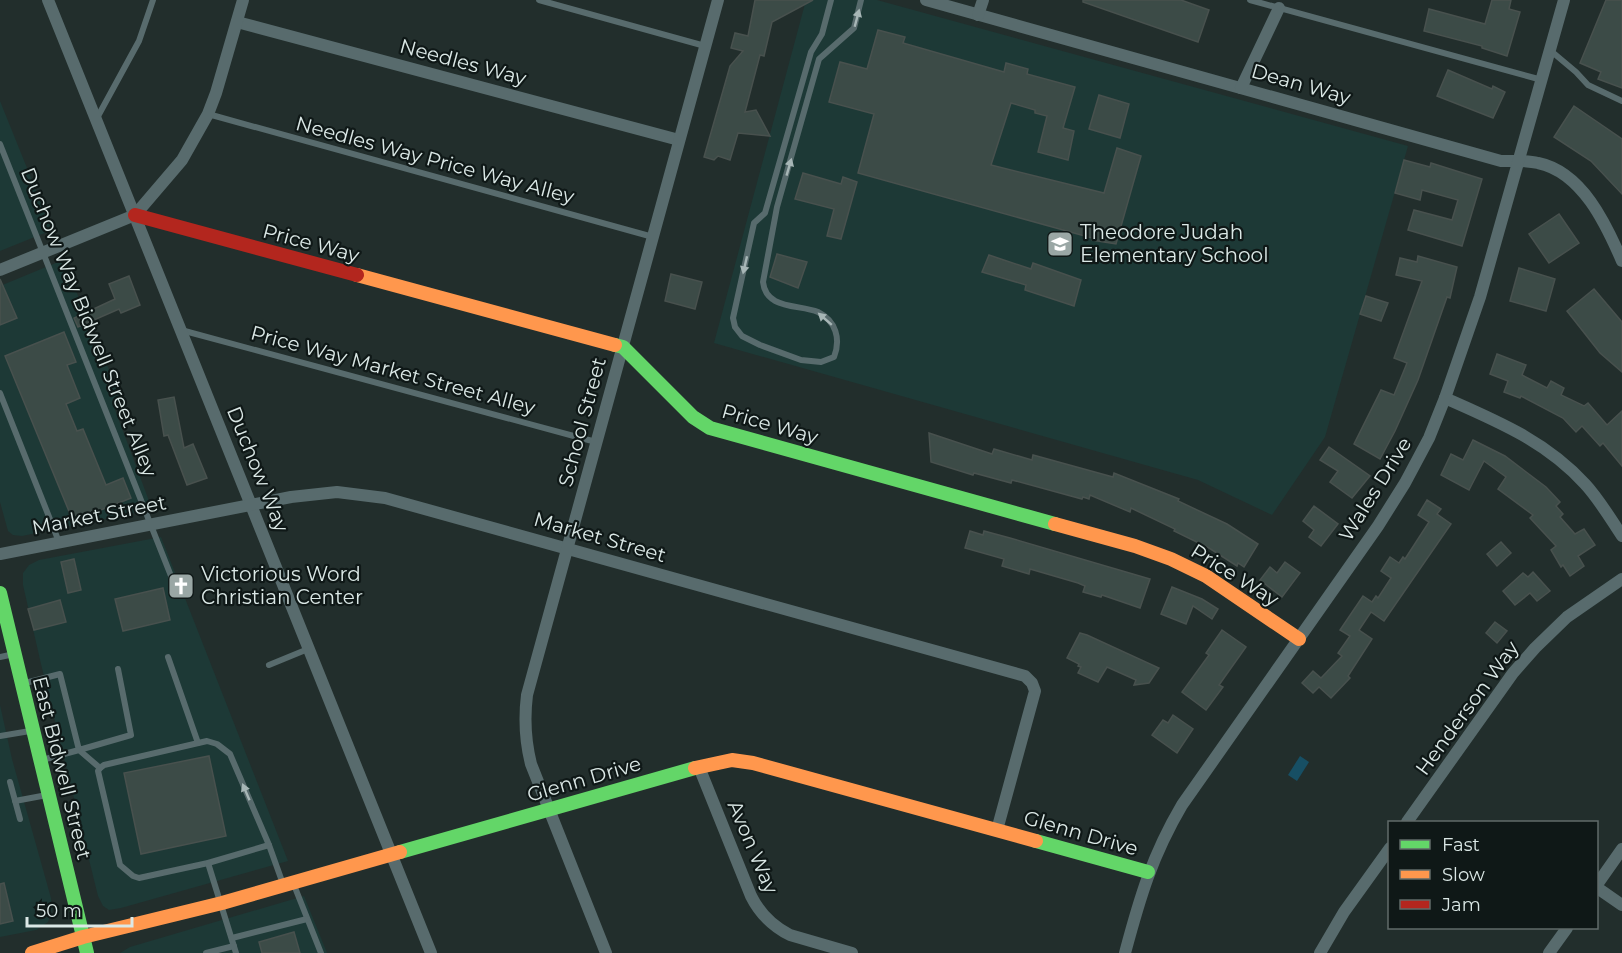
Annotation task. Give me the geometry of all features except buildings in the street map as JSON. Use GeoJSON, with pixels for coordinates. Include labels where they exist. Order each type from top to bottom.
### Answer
{"type":"FeatureCollection","features":[{"type":"Feature","properties":{"kind":"street","name":"Duchow Way"},"geometry":{"type":"LineString","coordinates":[[48,0],[431,953]]}},
{"type":"Feature","properties":{"kind":"street"},"geometry":{"type":"LineString","coordinates":[[0,270],[135,215],[182,160],[208,114],[243,0]]}},
{"type":"Feature","properties":{"kind":"street","name":"School Street"},"geometry":{"type":"LineString","coordinates":[[606,953],[531,764],[526,744],[527,695],[718,0]]}},
{"type":"Feature","properties":{"kind":"street","name":"Dean Way"},"geometry":{"type":"LineString","coordinates":[[926,0],[1497,160],[1539,163],[1555,170],[1576,185],[1601,216],[1622,261]]}},
{"type":"Feature","properties":{"kind":"street"},"geometry":{"type":"LineString","coordinates":[[978,15],[982,0]]}},
{"type":"Feature","properties":{"kind":"street","name":"Wales Drive"},"geometry":{"type":"LineString","coordinates":[[1125,953],[1148,873],[1164,835],[1182,805],[1378,526],[1429,438],[1480,297],[1564,0]]}},
{"type":"Feature","properties":{"kind":"street"},"geometry":{"type":"LineString","coordinates":[[1242,88],[1279,8]]}},
{"type":"Feature","properties":{"kind":"street","name":"Needles Way"},"geometry":{"type":"LineString","coordinates":[[237,22],[679,140]]}},
{"type":"Feature","properties":{"kind":"street","name":"Price Way"},"geometry":{"type":"LineString","coordinates":[[135,215],[623,347],[693,417],[710,428],[1135,546],[1171,559],[1206,576],[1299,639]]}},
{"type":"Feature","properties":{"kind":"street"},"geometry":{"type":"LineString","coordinates":[[1445,398],[1507,425],[1546,448],[1585,484],[1622,536]]}},
{"type":"Feature","properties":{"kind":"street","name":"Market Street"},"geometry":{"type":"LineString","coordinates":[[0,554],[314,493],[362,494],[385,498],[567,548],[1025,676],[1032,683],[1035,691],[997,830]]}},
{"type":"Feature","properties":{"kind":"street","name":"Henderson Way"},"geometry":{"type":"LineString","coordinates":[[1408,821],[1513,673],[1534,648],[1567,617],[1622,579]]}},
{"type":"Feature","properties":{"kind":"street","name":"East Bidwell Street"},"geometry":{"type":"LineString","coordinates":[[0,593],[2,610],[15,654],[87,953]]}},
{"type":"Feature","properties":{"kind":"street","name":"Glenn Drive"},"geometry":{"type":"LineString","coordinates":[[32,953],[222,903],[548,809],[732,760],[753,763],[1148,873]]}},
{"type":"Feature","properties":{"kind":"street","name":"Avon Way"},"geometry":{"type":"LineString","coordinates":[[699,767],[752,896],[763,916],[790,935],[852,953]]}},
{"type":"Feature","properties":{"kind":"street"},"geometry":{"type":"LineString","coordinates":[[1320,953],[1344,912],[1388,849]]}},
{"type":"Feature","properties":{"kind":"street"},"geometry":{"type":"LineString","coordinates":[[1598,883],[1622,849]]}},
{"type":"Feature","properties":{"kind":"street"},"geometry":{"type":"LineString","coordinates":[[1598,887],[1622,905]]}},
{"type":"Feature","properties":{"kind":"street"},"geometry":{"type":"LineString","coordinates":[[1549,953],[1566,929]]}},
{"type":"Feature","properties":{"kind":"lane"},"geometry":{"type":"LineString","coordinates":[[96,119],[139,41],[153,0]]}},
{"type":"Feature","properties":{"kind":"lane"},"geometry":{"type":"LineString","coordinates":[[539,0],[705,46]]}},
{"type":"Feature","properties":{"kind":"lane"},"geometry":{"type":"LineString","coordinates":[[831,0],[822,34],[811,52],[765,213],[757,218],[753,228],[733,318],[735,327],[742,336],[801,360],[821,362],[834,357],[837,350],[838,336],[831,322],[817,312],[779,303],[770,296],[763,282],[777,207],[819,59],[854,28],[861,0]]}},
{"type":"Feature","properties":{"kind":"lane"},"geometry":{"type":"LineString","coordinates":[[1250,0],[1542,80]]}},
{"type":"Feature","properties":{"kind":"lane"},"geometry":{"type":"LineString","coordinates":[[1551,51],[1588,85],[1622,101]]}},
{"type":"Feature","properties":{"kind":"lane","name":"Needles Way Price Way Alley"},"geometry":{"type":"LineString","coordinates":[[208,114],[653,237]]}},
{"type":"Feature","properties":{"kind":"lane","name":"Duchow Way Bidwell Street Alley"},"geometry":{"type":"LineString","coordinates":[[0,144],[173,581]]}},
{"type":"Feature","properties":{"kind":"lane","name":"Price Way Market Street Alley"},"geometry":{"type":"LineString","coordinates":[[181,330],[597,442]]}},
{"type":"Feature","properties":{"kind":"lane"},"geometry":{"type":"LineString","coordinates":[[0,393],[59,543]]}},
{"type":"Feature","properties":{"kind":"lane"},"geometry":{"type":"LineString","coordinates":[[269,665],[309,648]]}},
{"type":"Feature","properties":{"kind":"lane"},"geometry":{"type":"LineString","coordinates":[[0,657],[15,654]]}},
{"type":"Feature","properties":{"kind":"lane"},"geometry":{"type":"LineString","coordinates":[[168,657],[198,742]]}},
{"type":"Feature","properties":{"kind":"lane"},"geometry":{"type":"LineString","coordinates":[[40,761],[131,735],[118,669]]}},
{"type":"Feature","properties":{"kind":"lane"},"geometry":{"type":"LineString","coordinates":[[22,683],[60,674],[79,750],[100,768]]}},
{"type":"Feature","properties":{"kind":"lane"},"geometry":{"type":"LineString","coordinates":[[0,736],[33,730]]}},
{"type":"Feature","properties":{"kind":"lane"},"geometry":{"type":"LineString","coordinates":[[269,845],[139,878],[120,865],[98,771],[104,765],[198,742],[207,741],[218,744],[230,754],[269,845],[307,919],[321,953]]}},
{"type":"Feature","properties":{"kind":"lane"},"geometry":{"type":"LineString","coordinates":[[10,782],[20,819]]}},
{"type":"Feature","properties":{"kind":"lane"},"geometry":{"type":"LineString","coordinates":[[15,801],[49,795]]}},
{"type":"Feature","properties":{"kind":"lane"},"geometry":{"type":"LineString","coordinates":[[206,953],[235,950],[208,862]]}},
{"type":"Feature","properties":{"kind":"lane"},"geometry":{"type":"LineString","coordinates":[[232,938],[307,919]]}},
{"type":"Feature","properties":{"kind":"shaded area","name":"Theodore Judah Elementary School"},"geometry":{"type":"Polygon","coordinates":[[[806,0],[877,0],[1408,146],[1325,437],[1272,515],[1198,480],[714,343],[806,0]]]}},
{"type":"Feature","properties":{"kind":"shaded area"},"geometry":{"type":"Polygon","coordinates":[[[0,101],[52,230],[0,251],[0,101]]]}},
{"type":"Feature","properties":{"kind":"shaded area"},"geometry":{"type":"Polygon","coordinates":[[[63,260],[123,403],[114,407],[152,509],[22,536],[13,535],[8,531],[0,502],[0,286],[63,260]]]}},
{"type":"Feature","properties":{"kind":"shaded area"},"geometry":{"type":"Polygon","coordinates":[[[161,537],[288,861],[109,910],[103,906],[98,896],[41,664],[23,585],[23,573],[29,565],[39,560],[161,537]]]}},
{"type":"Feature","properties":{"kind":"shaded area"},"geometry":{"type":"Polygon","coordinates":[[[0,705],[12,759],[51,898],[52,910],[48,922],[36,930],[0,937],[0,705]]]}},
{"type":"Feature","properties":{"kind":"shaded area"},"geometry":{"type":"Polygon","coordinates":[[[304,896],[327,953],[120,953],[130,947],[304,896]]]}},
{"type":"Feature","properties":{"kind":"water"},"geometry":{"type":"Polygon","coordinates":[[[1300,756],[1309,762],[1297,781],[1288,775],[1300,756]]]}},
{"type":"Feature","properties":{"kind":"traffic: fast"},"geometry":{"type":"LineString","coordinates":[[615,345],[623,347],[693,417],[710,428],[1055,524]]}},
{"type":"Feature","properties":{"kind":"traffic: fast"},"geometry":{"type":"LineString","coordinates":[[0,593],[87,953]]}},
{"type":"Feature","properties":{"kind":"traffic: fast"},"geometry":{"type":"LineString","coordinates":[[400,852],[695,768]]}},
{"type":"Feature","properties":{"kind":"traffic: fast"},"geometry":{"type":"LineString","coordinates":[[1036,841],[1148,872]]}},
{"type":"Feature","properties":{"kind":"traffic: slow"},"geometry":{"type":"LineString","coordinates":[[357,275],[615,345]]}},
{"type":"Feature","properties":{"kind":"traffic: slow"},"geometry":{"type":"LineString","coordinates":[[1055,524],[1135,546],[1171,559],[1206,576],[1299,639]]}},
{"type":"Feature","properties":{"kind":"traffic: slow"},"geometry":{"type":"LineString","coordinates":[[695,768],[732,760],[753,763],[1036,841]]}},
{"type":"Feature","properties":{"kind":"traffic: slow"},"geometry":{"type":"LineString","coordinates":[[32,953],[83,937],[222,903],[400,852]]}},
{"type":"Feature","properties":{"kind":"traffic: jam"},"geometry":{"type":"LineString","coordinates":[[135,215],[357,275]]}},
{"type":"Feature","properties":{"kind":"place","name":"Theodore Judah Elementary School"},"geometry":{"type":"Point","coordinates":[1060,244]}},
{"type":"Feature","properties":{"kind":"place","name":"Victorious Word Christian Center"},"geometry":{"type":"Point","coordinates":[181,586]}}]}
